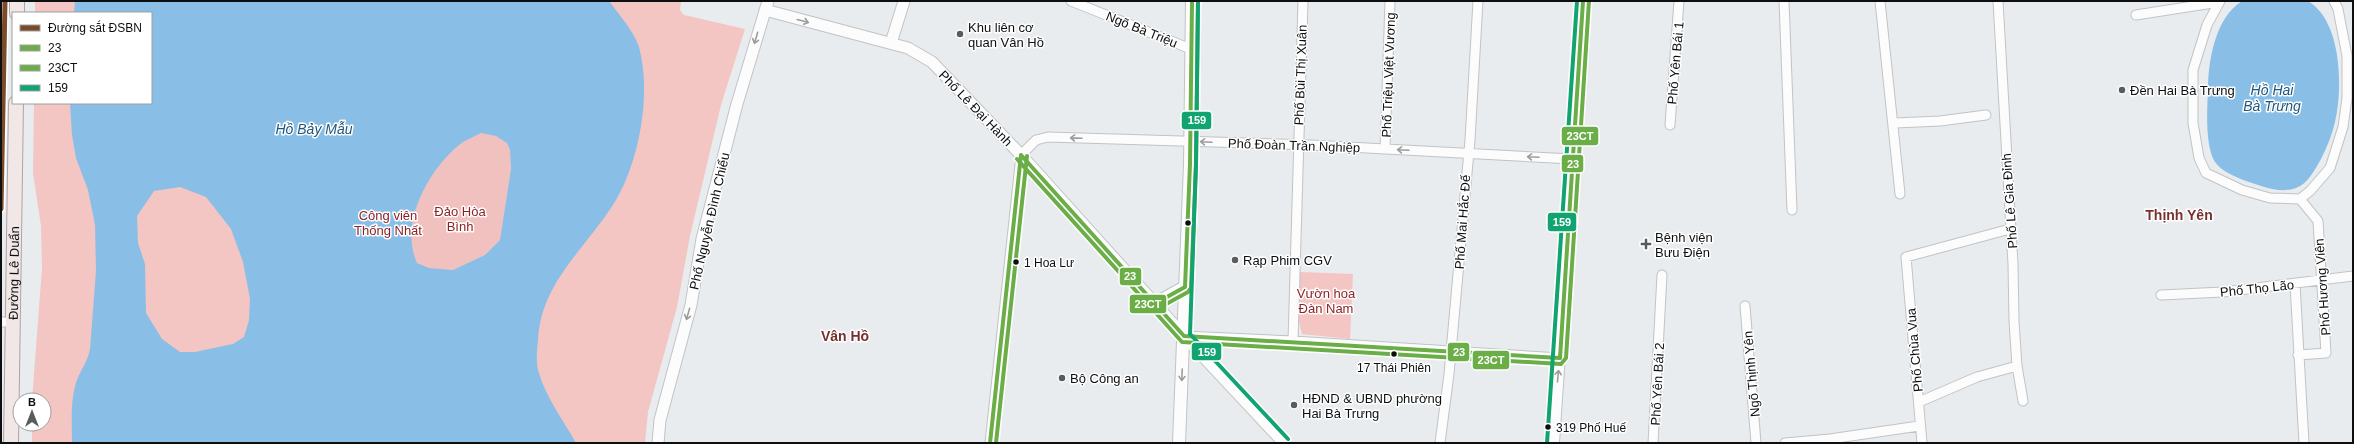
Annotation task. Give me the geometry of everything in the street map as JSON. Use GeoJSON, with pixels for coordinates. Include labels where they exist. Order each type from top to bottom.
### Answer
{"type":"FeatureCollection","features":[{"type":"Feature","properties":{"kind":"main road"},"geometry":{"type":"LineString","coordinates":[[17,1],[17,12]]}},
{"type":"Feature","properties":{"kind":"main road"},"geometry":{"type":"LineString","coordinates":[[1179,443],[1190,141],[1192,1]]}},
{"type":"Feature","properties":{"kind":"main road"},"geometry":{"type":"LineString","coordinates":[[1553,443],[1560,358],[1583,1]]}},
{"type":"Feature","properties":{"kind":"main road","name":"Đường Lê Duẩn"},"geometry":{"type":"LineString","coordinates":[[11,443],[7,322],[16,104]]}},
{"type":"Feature","properties":{"kind":"main road"},"geometry":{"type":"LineString","coordinates":[[1156,303],[1185,287]]}},
{"type":"Feature","properties":{"kind":"street"},"geometry":{"type":"LineString","coordinates":[[891,43],[904,1]]}},
{"type":"Feature","properties":{"kind":"street","name":"Ngõ Bà Triệu"},"geometry":{"type":"LineString","coordinates":[[1071,1],[1191,49]]}},
{"type":"Feature","properties":{"kind":"street","name":"Phố Bùi Thị Xuân"},"geometry":{"type":"LineString","coordinates":[[1293,341],[1303,1]]}},
{"type":"Feature","properties":{"kind":"street","name":"Phố Triệu Việt Vương"},"geometry":{"type":"LineString","coordinates":[[1385,149],[1390,1]]}},
{"type":"Feature","properties":{"kind":"street","name":"Phố Mai Hắc Đế"},"geometry":{"type":"LineString","coordinates":[[1440,443],[1451,352],[1468,153],[1478,1]]}},
{"type":"Feature","properties":{"kind":"street","name":"Phố Yên Bái 1"},"geometry":{"type":"LineString","coordinates":[[1670,125],[1679,1]]}},
{"type":"Feature","properties":{"kind":"street"},"geometry":{"type":"LineString","coordinates":[[1784,1],[1792,210]]}},
{"type":"Feature","properties":{"kind":"street"},"geometry":{"type":"LineString","coordinates":[[1880,1],[1890,106],[1895,123],[1900,194]]}},
{"type":"Feature","properties":{"kind":"street","name":"Phố Lê Gia Đỉnh"},"geometry":{"type":"LineString","coordinates":[[1998,1],[2017,366],[2023,401]]}},
{"type":"Feature","properties":{"kind":"street"},"geometry":{"type":"LineString","coordinates":[[2219,2],[2207,25],[2193,70],[2193,123],[2199,158],[2206,173],[2242,190],[2270,198],[2300,199],[2310,192],[2330,168],[2343,127],[2347,98],[2347,56],[2338,9],[2334,1]]}},
{"type":"Feature","properties":{"kind":"street"},"geometry":{"type":"LineString","coordinates":[[2136,15],[2219,2]]}},
{"type":"Feature","properties":{"kind":"street","name":"Phố Lê Đại Hành"},"geometry":{"type":"LineString","coordinates":[[767,6],[891,43],[918,53],[932,62],[1021,154],[1184,336],[1284,443]]}},
{"type":"Feature","properties":{"kind":"street","name":"Phố Nguyễn Đình Chiểu"},"geometry":{"type":"LineString","coordinates":[[658,443],[661,413],[691,305],[702,239],[737,104],[767,6]]}},
{"type":"Feature","properties":{"kind":"street"},"geometry":{"type":"LineString","coordinates":[[1895,123],[1940,121],[1986,115]]}},
{"type":"Feature","properties":{"kind":"street","name":"Phố Đoàn Trần Nghiệp"},"geometry":{"type":"LineString","coordinates":[[1021,154],[1036,140],[1048,137],[1298,145],[1572,159]]}},
{"type":"Feature","properties":{"kind":"street"},"geometry":{"type":"LineString","coordinates":[[990,443],[1021,154]]}},
{"type":"Feature","properties":{"kind":"street","name":"Phố Hương Viên"},"geometry":{"type":"LineString","coordinates":[[2298,355],[2326,353],[2318,221],[2300,199]]}},
{"type":"Feature","properties":{"kind":"street","name":"Phố Chùa Vua"},"geometry":{"type":"LineString","coordinates":[[1922,443],[1919,426],[1906,257],[2010,229]]}},
{"type":"Feature","properties":{"kind":"street","name":"Phố Yên Bái 2"},"geometry":{"type":"LineString","coordinates":[[1653,443],[1662,275]]}},
{"type":"Feature","properties":{"kind":"street","name":"Phố Thọ Lão"},"geometry":{"type":"LineString","coordinates":[[2161,295],[2222,292],[2353,276]]}},
{"type":"Feature","properties":{"kind":"street"},"geometry":{"type":"LineString","coordinates":[[2294,284],[2304,443]]}},
{"type":"Feature","properties":{"kind":"street","name":"Ngõ Thịnh Yên"},"geometry":{"type":"LineString","coordinates":[[1745,306],[1756,443]]}},
{"type":"Feature","properties":{"kind":"street"},"geometry":{"type":"LineString","coordinates":[[1184,336],[1293,341],[1560,358]]}},
{"type":"Feature","properties":{"kind":"street"},"geometry":{"type":"LineString","coordinates":[[1918,402],[1976,377],[2017,366]]}},
{"type":"Feature","properties":{"kind":"street"},"geometry":{"type":"LineString","coordinates":[[1785,443],[1830,439],[1919,426]]}},
{"type":"Feature","properties":{"kind":"green space","name":"Hồ Bảy Mẫu"},"geometry":{"type":"Polygon","coordinates":[[[35,1],[681,1],[680,10],[684,15],[745,29],[721,105],[690,236],[677,307],[648,412],[645,443],[32,443],[32,432],[52,432],[52,392],[33,392],[42,268],[41,226],[33,173],[34,104],[152,104],[152,12],[35,12],[35,1]]]}},
{"type":"Feature","properties":{"kind":"green space","name":"Đảo Hòa Bình"},"geometry":{"type":"Polygon","coordinates":[[[481,133],[496,136],[507,143],[510,150],[511,169],[500,240],[485,255],[453,270],[429,268],[417,263],[412,247],[414,215],[427,184],[437,169],[459,146],[481,133]]]}},
{"type":"Feature","properties":{"kind":"green space","name":"Vườn hoa Đàn Nam"},"geometry":{"type":"Polygon","coordinates":[[[1300,272],[1353,274],[1350,339],[1302,334],[1299,322],[1300,272]]]}},
{"type":"Feature","properties":{"kind":"water","name":"Hồ Bảy Mẫu"},"geometry":{"type":"Polygon","coordinates":[[[75,1],[609,1],[630,29],[639,47],[643,66],[644,86],[641,128],[630,170],[613,205],[555,284],[547,301],[541,320],[537,347],[537,366],[541,380],[576,443],[72,443],[73,395],[77,380],[88,357],[90,349],[96,271],[95,225],[88,190],[76,158],[72,135],[70,104],[152,104],[152,12],[74,12],[75,1]],[[481,133],[461,143],[448,156],[427,183],[414,215],[412,231],[412,248],[417,263],[429,268],[453,270],[485,255],[500,240],[511,169],[510,150],[507,143],[496,136],[481,133]],[[180,187],[154,191],[137,216],[138,243],[145,264],[146,313],[162,339],[180,352],[195,352],[233,344],[244,337],[249,320],[250,299],[243,262],[231,229],[206,197],[180,187]]]}},
{"type":"Feature","properties":{"kind":"water","name":"Hồ Hai Bà Trưng"},"geometry":{"type":"Polygon","coordinates":[[[2242,1],[2308,1],[2319,11],[2328,24],[2334,39],[2339,74],[2339,92],[2338,108],[2334,127],[2314,172],[2308,180],[2300,186],[2290,190],[2277,190],[2264,187],[2229,174],[2218,166],[2212,155],[2208,138],[2207,117],[2208,79],[2212,54],[2219,29],[2225,18],[2242,1]]]}},
{"type":"Feature","properties":{"kind":"rail line","name":"ĐSBN"},"geometry":{"type":"LineString","coordinates":[[1,209],[5,1]]}},
{"type":"Feature","properties":{"kind":"transit line","name":"23"},"geometry":{"type":"LineString","coordinates":[[1156,303],[1185,287],[1190,164],[1192,1]]}},
{"type":"Feature","properties":{"kind":"transit line","name":"23CT"},"geometry":{"type":"LineString","coordinates":[[1159,308],[1188,292],[1191,288],[1196,164],[1198,1]]}},
{"type":"Feature","properties":{"kind":"transit line","name":"159"},"geometry":{"type":"LineString","coordinates":[[1198,1],[1196,164],[1190,334],[1288,439]]}},
{"type":"Feature","properties":{"kind":"transit line","name":"159"},"geometry":{"type":"LineString","coordinates":[[1547,443],[1577,1]]}},
{"type":"Feature","properties":{"kind":"transit line","name":"23"},"geometry":{"type":"LineString","coordinates":[[1021,155],[1184,336],[1560,358],[1583,1]]}},
{"type":"Feature","properties":{"kind":"transit line","name":"23CT"},"geometry":{"type":"LineString","coordinates":[[1017,159],[1182,342],[1561,364],[1566,358],[1589,1]]}},
{"type":"Feature","properties":{"kind":"transit line","name":"23"},"geometry":{"type":"LineString","coordinates":[[990,443],[1021,155]]}},
{"type":"Feature","properties":{"kind":"transit line","name":"23CT"},"geometry":{"type":"LineString","coordinates":[[996,443],[1027,156]]}},
{"type":"Feature","properties":{"kind":"place","name":"Khu liên cơ quan Vân Hồ"},"geometry":{"type":"Point","coordinates":[960,34]}},
{"type":"Feature","properties":{"kind":"place","name":"Đền Hai Bà Trưng"},"geometry":{"type":"Point","coordinates":[2122,90]}},
{"type":"Feature","properties":{"kind":"place","name":"Bệnh viện Bưu Điện"},"geometry":{"type":"Point","coordinates":[1646,244]}},
{"type":"Feature","properties":{"kind":"place","name":"Rạp Phim CGV"},"geometry":{"type":"Point","coordinates":[1235,260]}},
{"type":"Feature","properties":{"kind":"place","name":"1 Hoa Lư"},"geometry":{"type":"Point","coordinates":[1016,262]}},
{"type":"Feature","properties":{"kind":"place","name":"17 Thái Phiên"},"geometry":{"type":"Point","coordinates":[1394,354]}},
{"type":"Feature","properties":{"kind":"place","name":"Bộ Công an"},"geometry":{"type":"Point","coordinates":[1062,378]}},
{"type":"Feature","properties":{"kind":"place","name":"HĐND & UBND phường Hai Bà Trưng"},"geometry":{"type":"Point","coordinates":[1294,405]}},
{"type":"Feature","properties":{"kind":"place","name":"319 Phố Huế"},"geometry":{"type":"Point","coordinates":[1548,427]}},
{"type":"Feature","properties":{"kind":"district","name":"Thịnh Yên"},"geometry":{"type":"Point","coordinates":[2179,215]}},
{"type":"Feature","properties":{"kind":"district","name":"Vân Hồ"},"geometry":{"type":"Point","coordinates":[845,336]}},
{"type":"Feature","properties":{"kind":"park label","name":"Công viên Thống Nhất"},"geometry":{"type":"Point","coordinates":[388,222]}}]}
